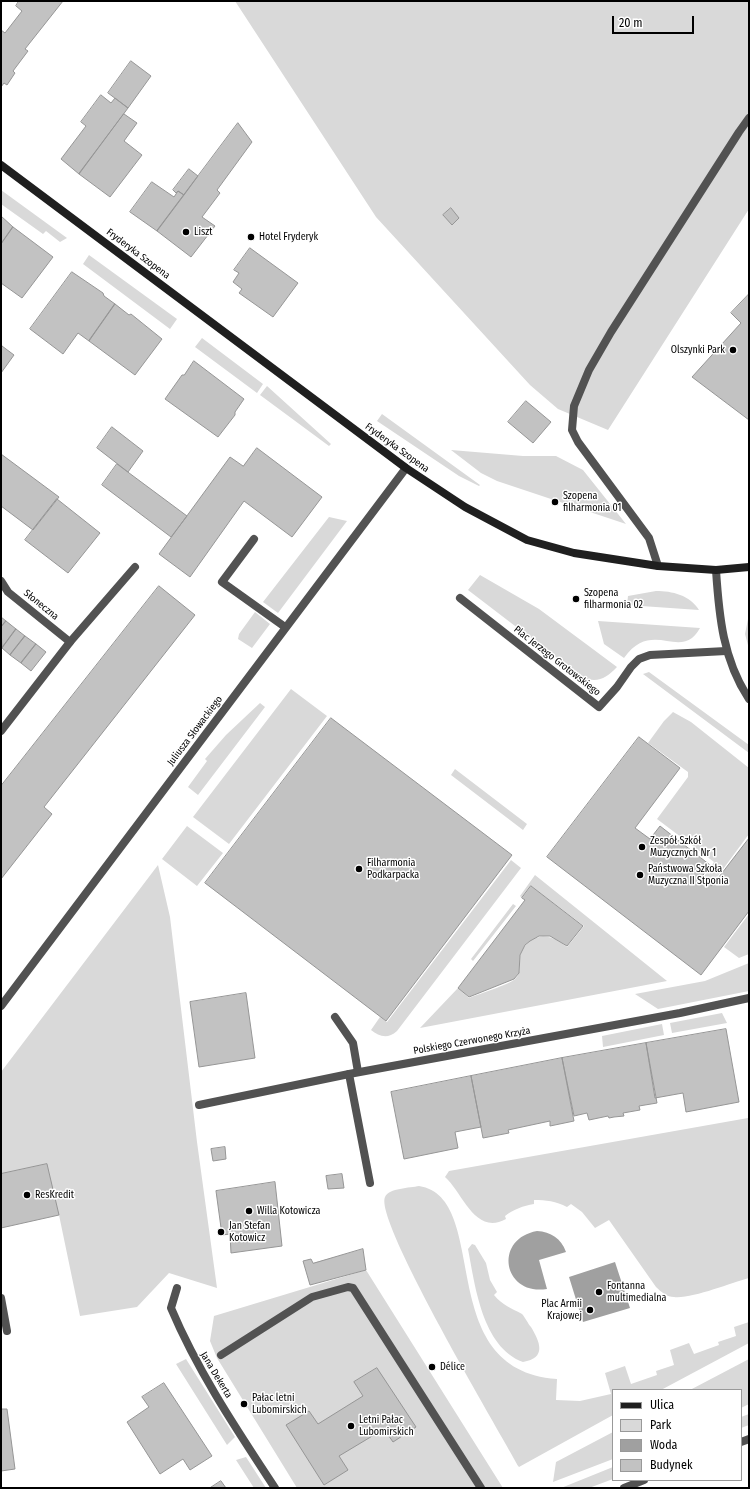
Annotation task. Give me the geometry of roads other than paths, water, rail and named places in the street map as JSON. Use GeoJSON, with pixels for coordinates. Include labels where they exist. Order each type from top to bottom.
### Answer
{"type":"FeatureCollection","features":[{"type":"Feature","properties":{"kind":"street"},"geometry":{"type":"LineString","coordinates":[[658,566],[648,538],[589,459],[575,436],[572,430],[574,406],[589,370],[611,332],[749,118]]}},
{"type":"Feature","properties":{"kind":"street","name":"Fryderyka Szopena"},"geometry":{"type":"LineString","coordinates":[[1,165],[406,468],[465,508],[527,540],[574,553],[658,566],[716,570],[749,567]]}},
{"type":"Feature","properties":{"kind":"street","name":"Juliusza Słowackiego"},"geometry":{"type":"LineString","coordinates":[[1,1006],[406,468]]}},
{"type":"Feature","properties":{"kind":"street"},"geometry":{"type":"LineString","coordinates":[[254,539],[222,582],[286,627]]}},
{"type":"Feature","properties":{"kind":"street"},"geometry":{"type":"LineString","coordinates":[[1,731],[70,642],[135,568]]}},
{"type":"Feature","properties":{"kind":"street"},"geometry":{"type":"LineString","coordinates":[[716,570],[720,620],[726,651],[734,672],[749,699]]}},
{"type":"Feature","properties":{"kind":"street","name":"Słoneczna"},"geometry":{"type":"LineString","coordinates":[[1,581],[8,592],[70,642]]}},
{"type":"Feature","properties":{"kind":"street","name":"Plac Jerzego Grotowskiego"},"geometry":{"type":"LineString","coordinates":[[460,598],[599,707],[639,659],[650,655],[726,651]]}},
{"type":"Feature","properties":{"kind":"street","name":"Polskiego Czerwonego Krzyża"},"geometry":{"type":"LineString","coordinates":[[199,1105],[358,1072],[680,1013],[749,998]]}},
{"type":"Feature","properties":{"kind":"street"},"geometry":{"type":"LineString","coordinates":[[335,1017],[353,1043],[358,1072]]}},
{"type":"Feature","properties":{"kind":"street"},"geometry":{"type":"LineString","coordinates":[[349,1074],[370,1183]]}},
{"type":"Feature","properties":{"kind":"street"},"geometry":{"type":"LineString","coordinates":[[221,1355],[312,1297],[348,1287],[353,1288],[481,1488]]}},
{"type":"Feature","properties":{"kind":"street","name":"Jana Dekerta"},"geometry":{"type":"LineString","coordinates":[[177,1288],[171,1308],[180,1330],[196,1362],[275,1488]]}},
{"type":"Feature","properties":{"kind":"street"},"geometry":{"type":"LineString","coordinates":[[1,1298],[7,1331]]}},
{"type":"Feature","properties":{"kind":"street"},"geometry":{"type":"LineString","coordinates":[[624,1488],[642,1481]]}},
{"type":"Feature","properties":{"kind":"water"},"geometry":{"type":"Polygon","coordinates":[[[537,1231],[551,1234],[558,1239],[566,1252],[539,1260],[547,1289],[532,1289],[521,1284],[513,1276],[509,1266],[509,1255],[514,1244],[523,1236],[537,1231]]]}},
{"type":"Feature","properties":{"kind":"water","name":"Fontanna multimedialna"},"geometry":{"type":"Polygon","coordinates":[[[615,1262],[630,1308],[583,1322],[569,1277],[615,1262]]]}},
{"type":"Feature","properties":{"kind":"place","name":"Liszt"},"geometry":{"type":"Point","coordinates":[186,232]}},
{"type":"Feature","properties":{"kind":"place","name":"Hotel Fryderyk"},"geometry":{"type":"Point","coordinates":[251,237]}},
{"type":"Feature","properties":{"kind":"place","name":"Olszynki Park"},"geometry":{"type":"Point","coordinates":[733,350]}},
{"type":"Feature","properties":{"kind":"place","name":"Szopena filharmonia 01"},"geometry":{"type":"Point","coordinates":[555,502]}},
{"type":"Feature","properties":{"kind":"place","name":"Szopena filharmonia 02"},"geometry":{"type":"Point","coordinates":[576,599]}},
{"type":"Feature","properties":{"kind":"place","name":"Zespół Szkół Muzycznych Nr 1"},"geometry":{"type":"Point","coordinates":[642,847]}},
{"type":"Feature","properties":{"kind":"place","name":"Filharmonia Podkarpacka"},"geometry":{"type":"Point","coordinates":[359,869]}},
{"type":"Feature","properties":{"kind":"place","name":"Państwowa Szkoła Muzyczna II Stponia"},"geometry":{"type":"Point","coordinates":[640,875]}},
{"type":"Feature","properties":{"kind":"place","name":"ResKredit"},"geometry":{"type":"Point","coordinates":[27,1195]}},
{"type":"Feature","properties":{"kind":"place","name":"Willa Kotowicza"},"geometry":{"type":"Point","coordinates":[249,1211]}},
{"type":"Feature","properties":{"kind":"place","name":"Jan Stefan Kotowicz"},"geometry":{"type":"Point","coordinates":[221,1232]}},
{"type":"Feature","properties":{"kind":"place","name":"Fontanna multimedialna"},"geometry":{"type":"Point","coordinates":[599,1292]}},
{"type":"Feature","properties":{"kind":"place","name":"Plac Armii Krajowej"},"geometry":{"type":"Point","coordinates":[590,1310]}},
{"type":"Feature","properties":{"kind":"place","name":"Délice"},"geometry":{"type":"Point","coordinates":[432,1367]}},
{"type":"Feature","properties":{"kind":"place","name":"Pałac letni Lubomirskich"},"geometry":{"type":"Point","coordinates":[244,1404]}},
{"type":"Feature","properties":{"kind":"place","name":"Letni Pałac Lubomirskich"},"geometry":{"type":"Point","coordinates":[351,1426]}}]}
